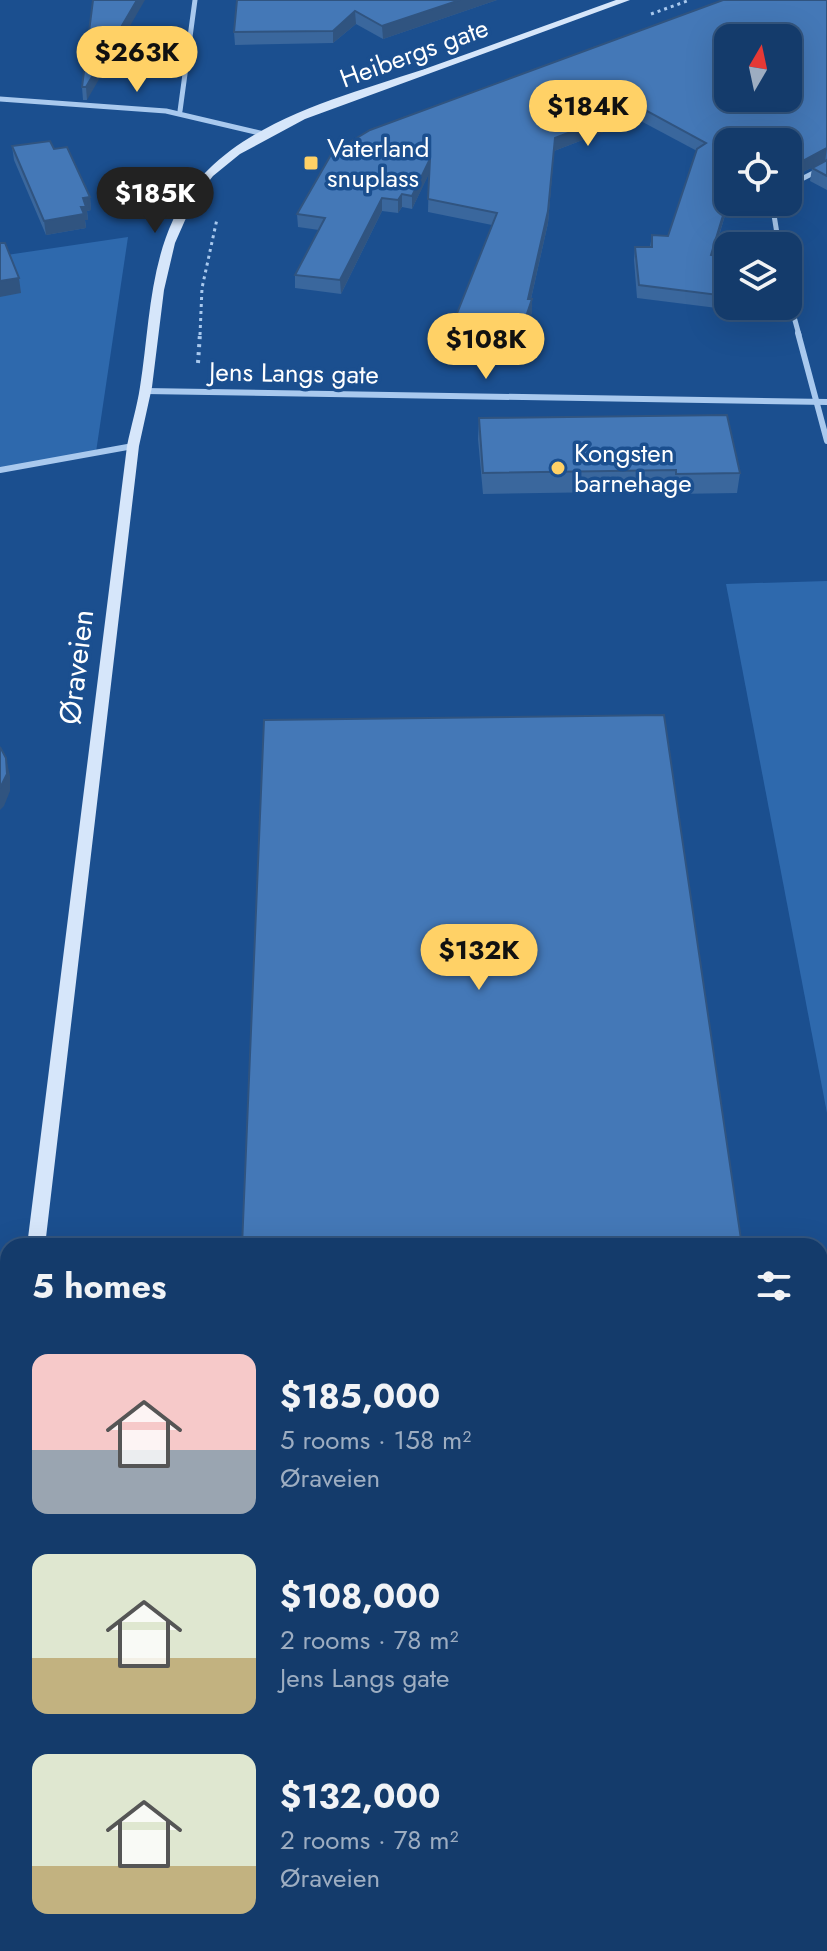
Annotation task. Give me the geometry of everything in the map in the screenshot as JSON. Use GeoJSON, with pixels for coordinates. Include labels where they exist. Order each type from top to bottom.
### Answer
{"type":"FeatureCollection","features":[{"type":"Feature","properties":{"kind":"street"},"geometry":{"type":"LineString","coordinates":[[180,111],[195,0]]}},
{"type":"Feature","properties":{"kind":"street","name":"Heibergs gate"},"geometry":{"type":"LineString","coordinates":[[264,134],[329,107],[625,0]]}},
{"type":"Feature","properties":{"kind":"street"},"geometry":{"type":"LineString","coordinates":[[0,99],[180,111],[220,119],[264,134]]}},
{"type":"Feature","properties":{"kind":"street","name":"Øraveien"},"geometry":{"type":"LineString","coordinates":[[37,1238],[133,446],[145,391],[159,287],[170,244],[189,198],[220,165],[264,134]]}},
{"type":"Feature","properties":{"kind":"street"},"geometry":{"type":"LineString","coordinates":[[802,179],[827,166]]}},
{"type":"Feature","properties":{"kind":"street"},"geometry":{"type":"LineString","coordinates":[[795,320],[827,441]]}},
{"type":"Feature","properties":{"kind":"street","name":"Jens Langs gate"},"geometry":{"type":"LineString","coordinates":[[145,391],[827,402]]}},
{"type":"Feature","properties":{"kind":"street"},"geometry":{"type":"LineString","coordinates":[[0,470],[133,446]]}},
{"type":"Feature","properties":{"kind":"path"},"geometry":{"type":"LineString","coordinates":[[645,16],[690,0]]}},
{"type":"Feature","properties":{"kind":"path"},"geometry":{"type":"LineString","coordinates":[[197,392],[202,288],[219,214]]}},
{"type":"Feature","properties":{"kind":"shaded area"},"geometry":{"type":"Polygon","coordinates":[[[128,237],[96,452],[0,471],[0,256],[128,237]]]}},
{"type":"Feature","properties":{"kind":"shaded area"},"geometry":{"type":"Polygon","coordinates":[[[827,581],[827,1113],[726,584],[827,581]]]}},
{"type":"Feature","properties":{"kind":"building"},"geometry":{"type":"Polygon","coordinates":[[[93,0],[137,0],[86,87],[82,87],[93,0]]]}},
{"type":"Feature","properties":{"kind":"building"},"geometry":{"type":"Polygon","coordinates":[[[237,0],[460,0],[382,26],[355,11],[333,31],[234,32],[237,0]]]}},
{"type":"Feature","properties":{"kind":"building"},"geometry":{"type":"Polygon","coordinates":[[[723,0],[827,0],[827,148],[802,161],[802,128],[714,128],[714,216],[723,216],[718,232],[714,232],[711,255],[714,256],[714,294],[639,285],[635,247],[652,247],[652,235],[668,236],[697,149],[706,143],[638,106],[555,138],[548,211],[528,299],[532,299],[515,349],[446,341],[497,213],[428,199],[430,159],[412,196],[402,194],[398,200],[382,198],[340,280],[295,275],[325,218],[297,214],[332,153],[370,130],[723,0]]]}},
{"type":"Feature","properties":{"kind":"building"},"geometry":{"type":"Polygon","coordinates":[[[50,141],[54,149],[67,147],[90,197],[83,198],[86,207],[81,207],[84,214],[44,221],[12,146],[50,141]]]}},
{"type":"Feature","properties":{"kind":"building"},"geometry":{"type":"Polygon","coordinates":[[[827,160],[827,176],[812,168],[827,160]]]}},
{"type":"Feature","properties":{"kind":"building"},"geometry":{"type":"Polygon","coordinates":[[[0,243],[5,243],[19,278],[0,281],[0,243]]]}},
{"type":"Feature","properties":{"kind":"building"},"geometry":{"type":"Polygon","coordinates":[[[727,415],[740,473],[676,474],[676,470],[483,473],[479,418],[727,415]]]}},
{"type":"Feature","properties":{"kind":"building"},"geometry":{"type":"Polygon","coordinates":[[[664,715],[741,1238],[242,1238],[264,720],[664,715]]]}},
{"type":"Feature","properties":{"kind":"building"},"geometry":{"type":"Polygon","coordinates":[[[0,747],[6,758],[7,774],[0,788],[0,747]]]}},
{"type":"Feature","properties":{"kind":"place","name":"Vaterland snuplass"},"geometry":{"type":"Point","coordinates":[311,163]}},
{"type":"Feature","properties":{"kind":"place","name":"Kongsten barnehage"},"geometry":{"type":"Point","coordinates":[558,468]}}]}
